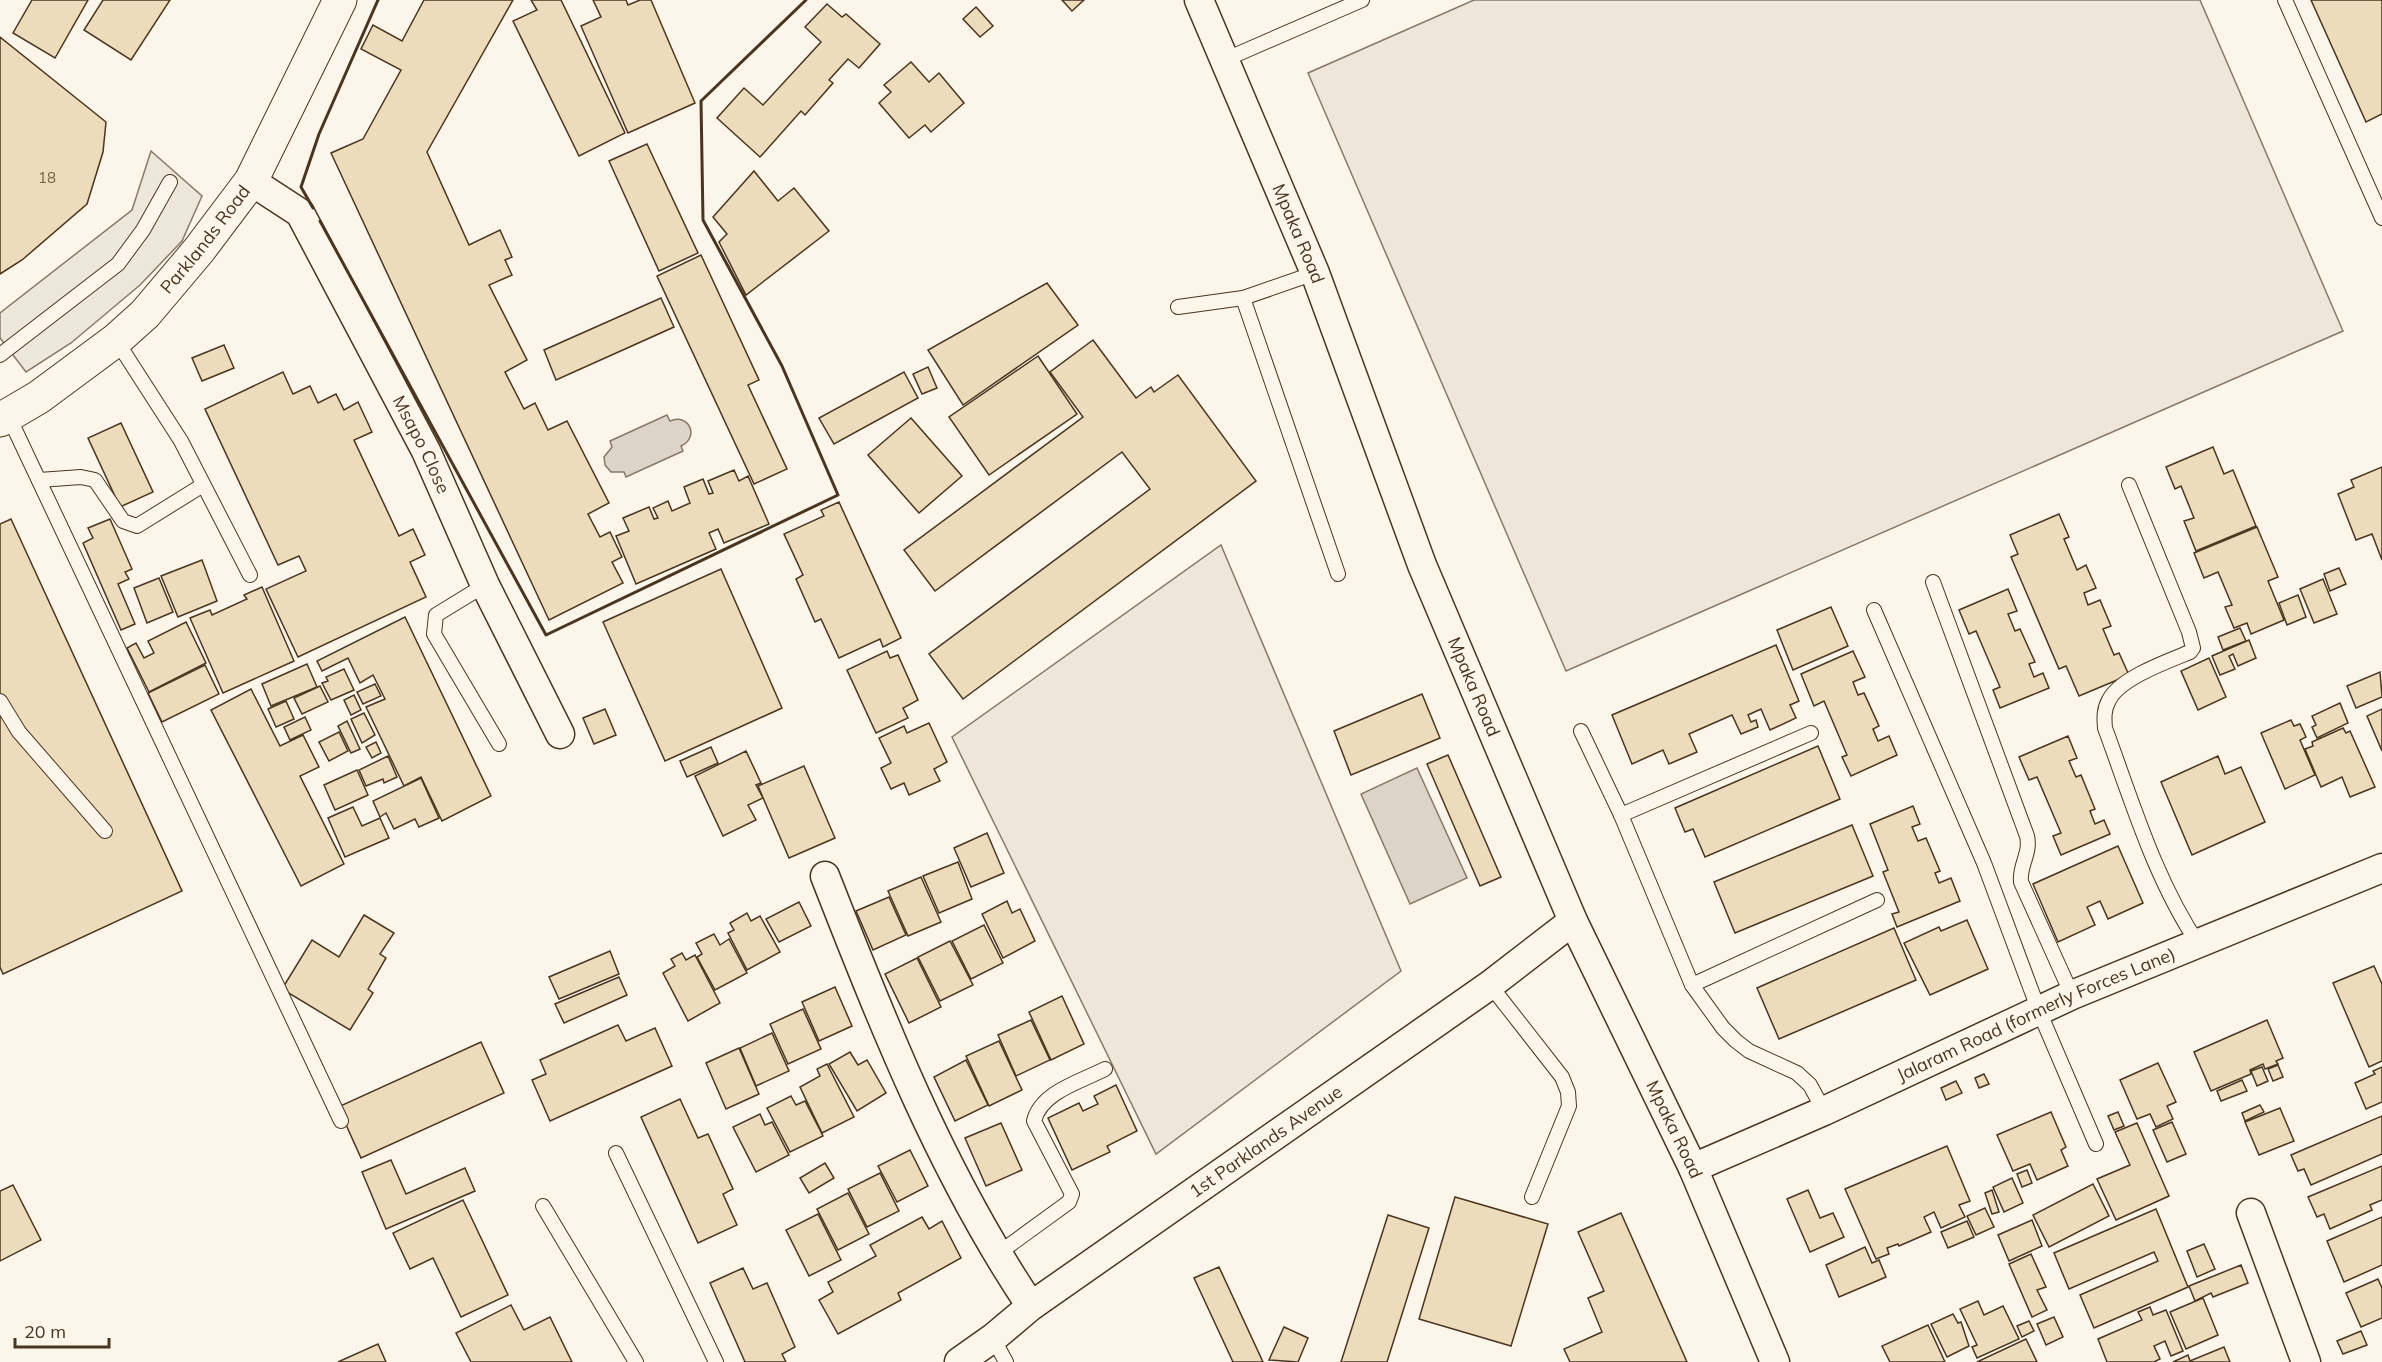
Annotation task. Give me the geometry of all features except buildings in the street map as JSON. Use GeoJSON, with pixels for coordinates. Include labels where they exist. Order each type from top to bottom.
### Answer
{"type":"FeatureCollection","features":[{"type":"Feature","properties":{"kind":"main road","name":"Parklands Road"},"geometry":{"type":"LineString","coordinates":[[4,418],[39,397],[116,340],[145,314],[192,259],[251,181],[340,0]]}},
{"type":"Feature","properties":{"kind":"street","name":"Mpaka Road"},"geometry":{"type":"LineString","coordinates":[[1199,0],[1315,273],[1422,565],[1573,921],[1693,1168],[1775,1362]]}},
{"type":"Feature","properties":{"kind":"street","name":"Msapo Close"},"geometry":{"type":"LineString","coordinates":[[251,181],[300,213],[426,451],[485,585],[560,734]]}},
{"type":"Feature","properties":{"kind":"street","name":"Jalaram Road (formerly Forces Lane)"},"geometry":{"type":"LineString","coordinates":[[1693,1168],[1824,1111],[2072,995],[2199,945],[2382,868]]}},
{"type":"Feature","properties":{"kind":"street"},"geometry":{"type":"LineString","coordinates":[[825,876],[859,962],[943,1158],[996,1255],[1031,1306]]}},
{"type":"Feature","properties":{"kind":"street","name":"1st Parklands Avenue"},"geometry":{"type":"LineString","coordinates":[[959,1362],[1000,1350],[1031,1306],[1490,985],[1573,921]]}},
{"type":"Feature","properties":{"kind":"street"},"geometry":{"type":"LineString","coordinates":[[2251,1213],[2306,1362]]}},
{"type":"Feature","properties":{"kind":"lane"},"geometry":{"type":"LineString","coordinates":[[1224,60],[1362,0]]}},
{"type":"Feature","properties":{"kind":"lane"},"geometry":{"type":"LineString","coordinates":[[2285,0],[2382,218]]}},
{"type":"Feature","properties":{"kind":"lane"},"geometry":{"type":"LineString","coordinates":[[0,355],[118,264],[143,230],[170,182]]}},
{"type":"Feature","properties":{"kind":"lane"},"geometry":{"type":"LineString","coordinates":[[1178,307],[1243,298],[1315,273]]}},
{"type":"Feature","properties":{"kind":"lane"},"geometry":{"type":"LineString","coordinates":[[1243,298],[1338,574]]}},
{"type":"Feature","properties":{"kind":"lane"},"geometry":{"type":"LineString","coordinates":[[116,340],[181,441],[250,575]]}},
{"type":"Feature","properties":{"kind":"lane"},"geometry":{"type":"LineString","coordinates":[[4,418],[39,480],[341,1121]]}},
{"type":"Feature","properties":{"kind":"lane"},"geometry":{"type":"LineString","coordinates":[[39,480],[81,477],[95,480],[123,521],[136,526],[203,485]]}},
{"type":"Feature","properties":{"kind":"lane"},"geometry":{"type":"LineString","coordinates":[[2129,484],[2190,632],[2193,648],[2190,652],[2157,666],[2115,691],[2104,713],[2105,728],[2152,854],[2184,923],[2199,945]]}},
{"type":"Feature","properties":{"kind":"lane"},"geometry":{"type":"LineString","coordinates":[[1933,582],[2027,836],[2029,846],[2020,871],[2021,882],[2072,995]]}},
{"type":"Feature","properties":{"kind":"lane"},"geometry":{"type":"LineString","coordinates":[[485,585],[436,615],[434,634],[499,744]]}},
{"type":"Feature","properties":{"kind":"lane"},"geometry":{"type":"LineString","coordinates":[[1875,610],[1988,872],[2039,1011],[2096,1144]]}},
{"type":"Feature","properties":{"kind":"lane"},"geometry":{"type":"LineString","coordinates":[[0,701],[19,732],[105,831]]}},
{"type":"Feature","properties":{"kind":"lane"},"geometry":{"type":"LineString","coordinates":[[1581,731],[1621,815],[1692,985],[1723,1028],[1736,1041],[1749,1051],[1797,1073],[1810,1085],[1824,1111]]}},
{"type":"Feature","properties":{"kind":"lane"},"geometry":{"type":"LineString","coordinates":[[1621,815],[1811,733]]}},
{"type":"Feature","properties":{"kind":"lane"},"geometry":{"type":"LineString","coordinates":[[1692,985],[1876,900]]}},
{"type":"Feature","properties":{"kind":"lane"},"geometry":{"type":"LineString","coordinates":[[1490,985],[1562,1077],[1568,1092],[1569,1106],[1532,1197]]}},
{"type":"Feature","properties":{"kind":"lane"},"geometry":{"type":"LineString","coordinates":[[996,1255],[1069,1202],[1072,1194],[1034,1121],[1036,1110],[1046,1099],[1105,1069]]}},
{"type":"Feature","properties":{"kind":"lane"},"geometry":{"type":"LineString","coordinates":[[615,1153],[716,1362]]}},
{"type":"Feature","properties":{"kind":"lane"},"geometry":{"type":"LineString","coordinates":[[543,1206],[636,1362]]}},
{"type":"Feature","properties":{"kind":"shaded area"},"geometry":{"type":"Polygon","coordinates":[[[1474,0],[2200,0],[2343,331],[1566,671],[1308,73],[1474,0]]]}},
{"type":"Feature","properties":{"kind":"shaded area"},"geometry":{"type":"Polygon","coordinates":[[[151,151],[202,196],[182,241],[140,285],[71,343],[26,372],[0,338],[0,313],[132,210],[151,151]]]}},
{"type":"Feature","properties":{"kind":"shaded area"},"geometry":{"type":"Polygon","coordinates":[[[667,415],[670,421],[682,420],[690,427],[690,437],[681,446],[683,451],[626,477],[624,472],[611,472],[605,465],[604,457],[612,447],[610,441],[667,415]]]}},
{"type":"Feature","properties":{"kind":"shaded area"},"geometry":{"type":"Polygon","coordinates":[[[1221,545],[1401,971],[1156,1154],[952,737],[1221,545]]]}},
{"type":"Feature","properties":{"kind":"shaded area"},"geometry":{"type":"Polygon","coordinates":[[[1417,768],[1467,878],[1410,904],[1361,794],[1417,768]]]}},
{"type":"Feature","properties":{"kind":"wall"},"geometry":{"type":"LineString","coordinates":[[313,208],[301,187],[319,134],[378,0]]}},
{"type":"Feature","properties":{"kind":"wall"},"geometry":{"type":"LineString","coordinates":[[320,221],[546,635],[838,495],[782,366],[703,220],[701,101],[806,0]]}}]}
